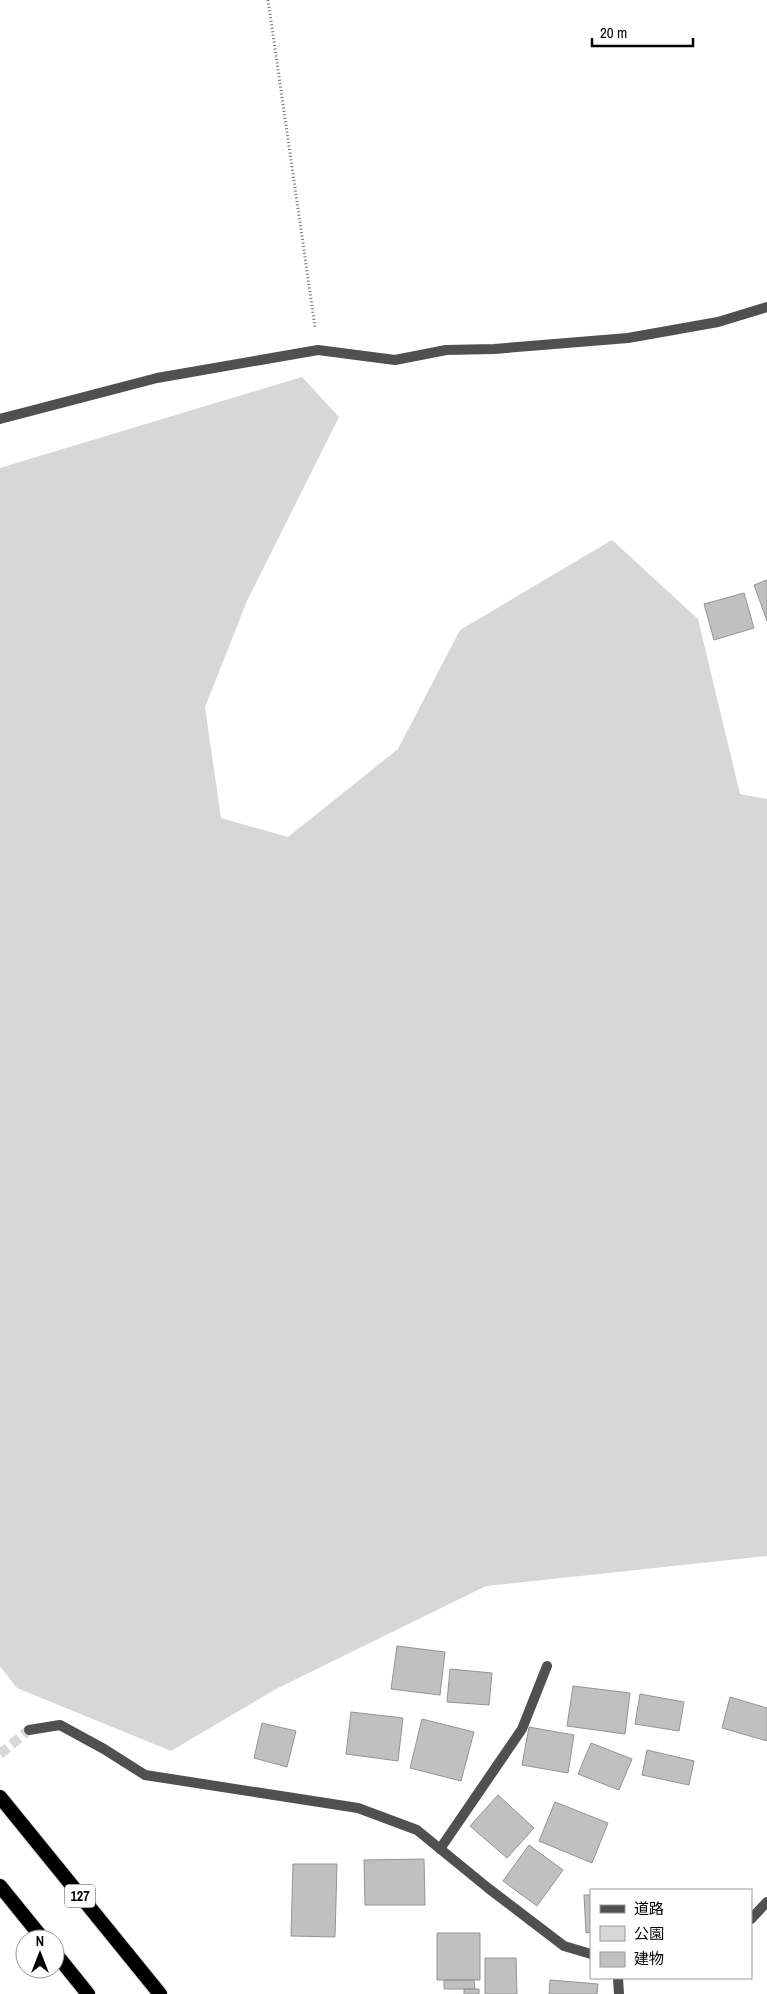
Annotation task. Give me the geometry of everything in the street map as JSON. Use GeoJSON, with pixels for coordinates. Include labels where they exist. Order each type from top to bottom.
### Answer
{"type":"FeatureCollection","features":[{"type":"Feature","properties":{"kind":"highway","name":"127"},"geometry":{"type":"LineString","coordinates":[[0,1797],[160,1994]]}},
{"type":"Feature","properties":{"kind":"highway"},"geometry":{"type":"LineString","coordinates":[[0,1886],[36,1929]]}},
{"type":"Feature","properties":{"kind":"highway"},"geometry":{"type":"LineString","coordinates":[[65,1965],[88,1994]]}},
{"type":"Feature","properties":{"kind":"street"},"geometry":{"type":"LineString","coordinates":[[0,419],[157,378],[318,350],[395,360],[446,350],[494,349],[628,338],[718,322],[767,307]]}},
{"type":"Feature","properties":{"kind":"street"},"geometry":{"type":"LineString","coordinates":[[440,1849],[522,1729],[547,1666]]}},
{"type":"Feature","properties":{"kind":"street"},"geometry":{"type":"LineString","coordinates":[[29,1730],[60,1725],[104,1749],[145,1775],[358,1808],[417,1830],[564,1946],[590,1954]]}},
{"type":"Feature","properties":{"kind":"street"},"geometry":{"type":"LineString","coordinates":[[752,1918],[767,1902]]}},
{"type":"Feature","properties":{"kind":"street"},"geometry":{"type":"LineString","coordinates":[[618,1979],[618,1994]]}},
{"type":"Feature","properties":{"kind":"path"},"geometry":{"type":"LineString","coordinates":[[268,0],[318,350]]}},
{"type":"Feature","properties":{"kind":"green space"},"geometry":{"type":"Polygon","coordinates":[[[302,377],[339,417],[247,601],[205,707],[221,818],[288,837],[398,749],[460,630],[612,540],[698,619],[740,794],[767,799],[767,1556],[486,1586],[276,1689],[171,1751],[17,1688],[0,1666],[0,468],[302,377]]]}},
{"type":"Feature","properties":{"kind":"building"},"geometry":{"type":"Polygon","coordinates":[[[767,580],[767,621],[754,585],[767,580]]]}},
{"type":"Feature","properties":{"kind":"building"},"geometry":{"type":"Polygon","coordinates":[[[744,593],[754,628],[714,640],[704,604],[744,593]]]}},
{"type":"Feature","properties":{"kind":"building"},"geometry":{"type":"Polygon","coordinates":[[[397,1646],[445,1652],[440,1695],[391,1689],[397,1646]]]}},
{"type":"Feature","properties":{"kind":"building"},"geometry":{"type":"Polygon","coordinates":[[[450,1669],[492,1673],[489,1705],[447,1702],[450,1669]]]}},
{"type":"Feature","properties":{"kind":"building"},"geometry":{"type":"Polygon","coordinates":[[[573,1686],[630,1693],[625,1734],[567,1726],[573,1686]]]}},
{"type":"Feature","properties":{"kind":"building"},"geometry":{"type":"Polygon","coordinates":[[[640,1694],[684,1702],[679,1731],[635,1724],[640,1694]]]}},
{"type":"Feature","properties":{"kind":"building"},"geometry":{"type":"Polygon","coordinates":[[[730,1697],[767,1708],[767,1741],[722,1728],[730,1697]]]}},
{"type":"Feature","properties":{"kind":"building"},"geometry":{"type":"Polygon","coordinates":[[[351,1712],[403,1718],[398,1761],[346,1754],[351,1712]]]}},
{"type":"Feature","properties":{"kind":"building"},"geometry":{"type":"Polygon","coordinates":[[[422,1719],[474,1732],[461,1781],[410,1768],[422,1719]]]}},
{"type":"Feature","properties":{"kind":"building"},"geometry":{"type":"Polygon","coordinates":[[[262,1723],[296,1731],[287,1767],[254,1758],[262,1723]]]}},
{"type":"Feature","properties":{"kind":"building"},"geometry":{"type":"Polygon","coordinates":[[[529,1727],[574,1735],[568,1773],[522,1765],[529,1727]]]}},
{"type":"Feature","properties":{"kind":"building"},"geometry":{"type":"Polygon","coordinates":[[[591,1743],[632,1759],[619,1790],[578,1774],[591,1743]]]}},
{"type":"Feature","properties":{"kind":"building"},"geometry":{"type":"Polygon","coordinates":[[[647,1750],[694,1761],[689,1785],[642,1775],[647,1750]]]}},
{"type":"Feature","properties":{"kind":"building"},"geometry":{"type":"Polygon","coordinates":[[[498,1795],[534,1828],[507,1858],[470,1826],[498,1795]]]}},
{"type":"Feature","properties":{"kind":"building"},"geometry":{"type":"Polygon","coordinates":[[[555,1802],[608,1823],[592,1863],[539,1841],[555,1802]]]}},
{"type":"Feature","properties":{"kind":"building"},"geometry":{"type":"Polygon","coordinates":[[[529,1845],[563,1870],[537,1906],[503,1881],[529,1845]]]}},
{"type":"Feature","properties":{"kind":"building"},"geometry":{"type":"Polygon","coordinates":[[[424,1859],[425,1905],[365,1905],[364,1860],[424,1859]]]}},
{"type":"Feature","properties":{"kind":"building"},"geometry":{"type":"Polygon","coordinates":[[[293,1864],[337,1864],[335,1937],[291,1936],[293,1864]]]}},
{"type":"Feature","properties":{"kind":"building"},"geometry":{"type":"Polygon","coordinates":[[[584,1895],[590,1895],[590,1932],[586,1933],[584,1895]]]}},
{"type":"Feature","properties":{"kind":"building"},"geometry":{"type":"Polygon","coordinates":[[[437,1933],[480,1933],[480,1980],[437,1980],[437,1933]]]}},
{"type":"Feature","properties":{"kind":"building"},"geometry":{"type":"Polygon","coordinates":[[[485,1958],[516,1958],[517,1994],[485,1994],[485,1958]]]}},
{"type":"Feature","properties":{"kind":"building"},"geometry":{"type":"Polygon","coordinates":[[[444,1980],[474,1980],[475,1989],[444,1989],[444,1980]]]}},
{"type":"Feature","properties":{"kind":"building"},"geometry":{"type":"Polygon","coordinates":[[[550,1980],[598,1984],[597,1994],[549,1994],[550,1980]]]}},
{"type":"Feature","properties":{"kind":"building"},"geometry":{"type":"Polygon","coordinates":[[[464,1989],[479,1989],[479,1994],[464,1994],[464,1989]]]}},
{"type":"Feature","properties":{"kind":"tunnel"},"geometry":{"type":"LineString","coordinates":[[0,1754],[29,1730]]}}]}
